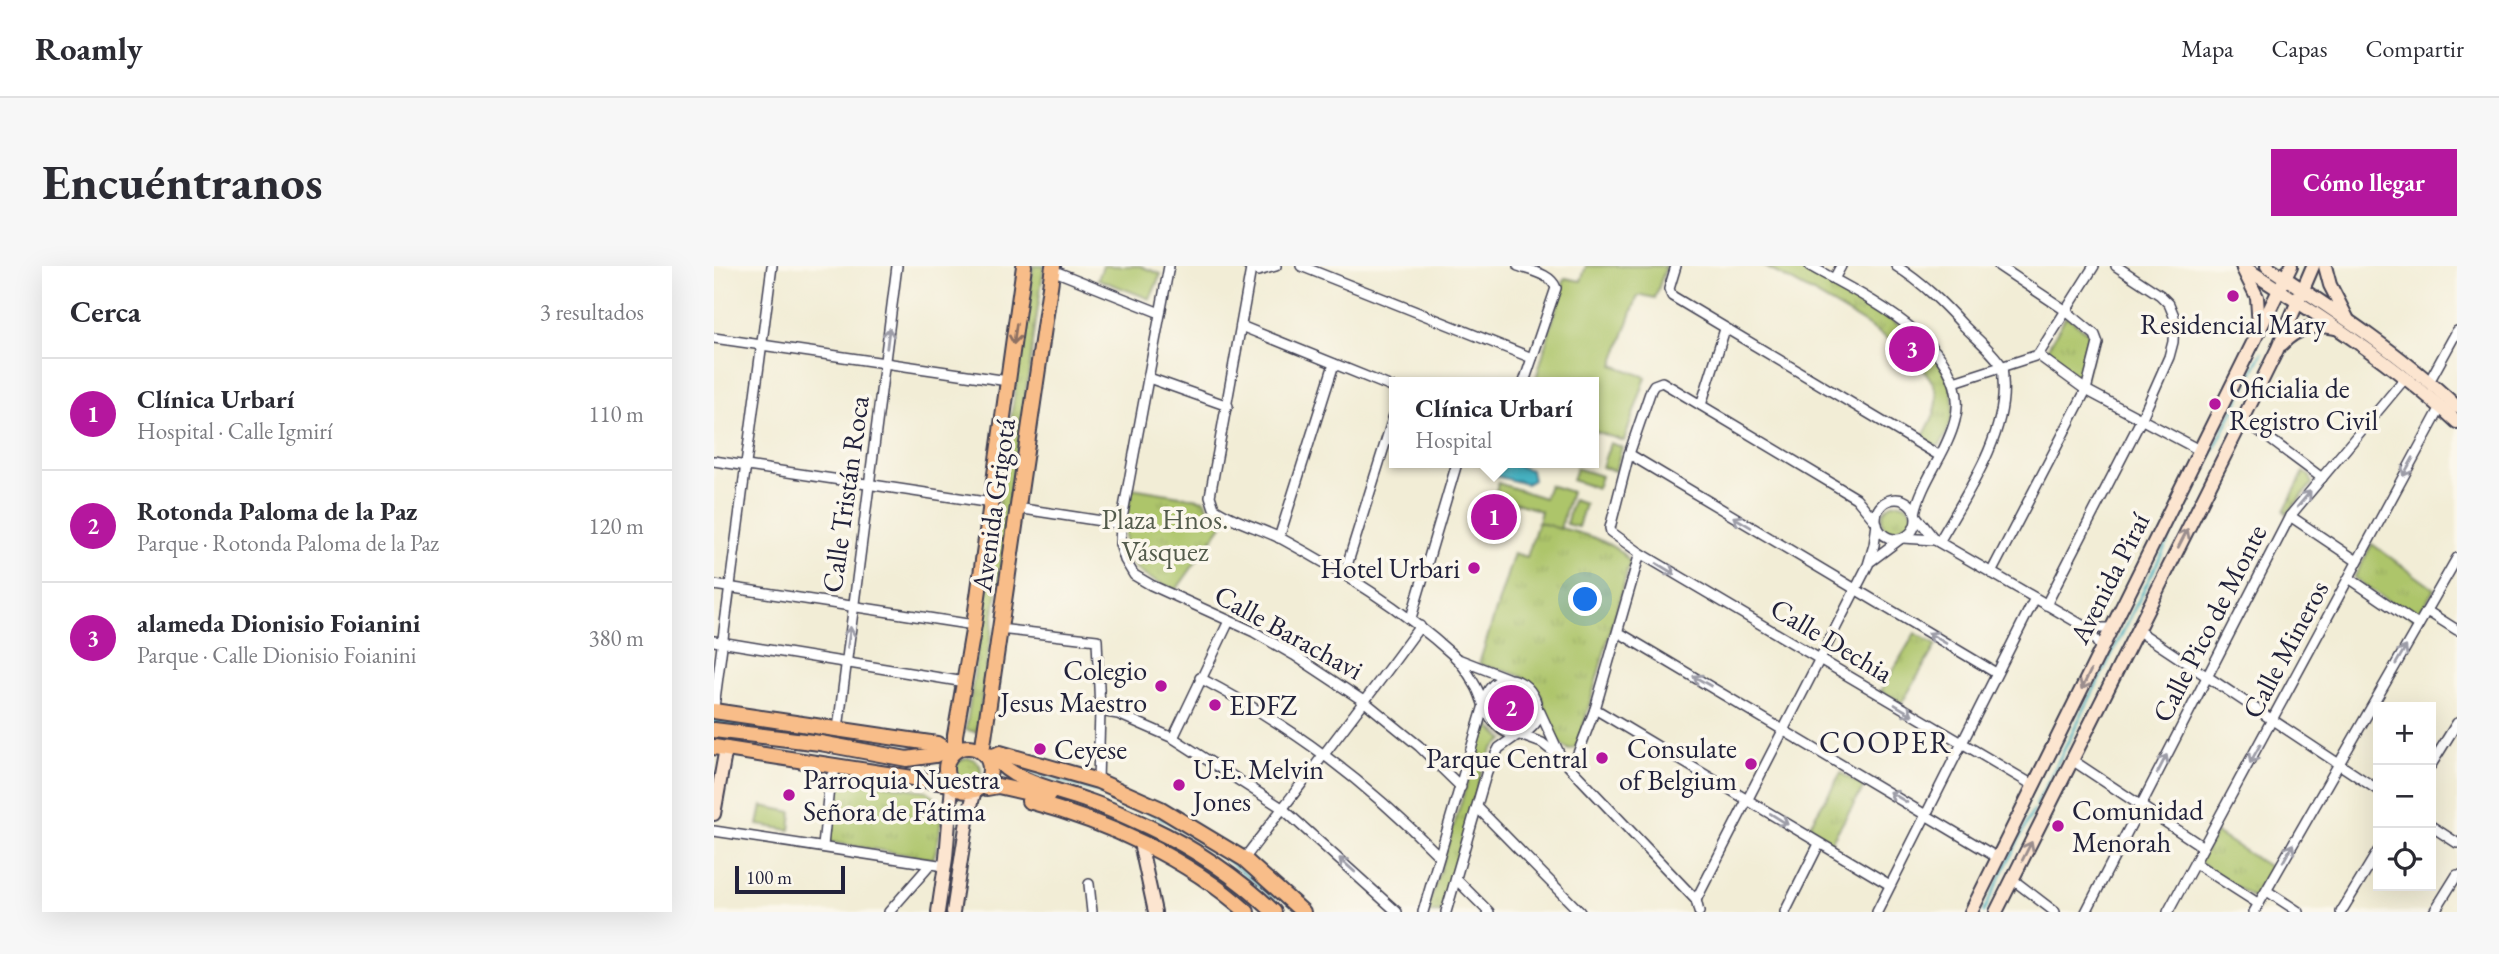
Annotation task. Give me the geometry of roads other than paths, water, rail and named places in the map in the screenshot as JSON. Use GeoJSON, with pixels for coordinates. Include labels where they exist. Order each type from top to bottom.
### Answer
{"type":"FeatureCollection","features":[{"type":"Feature","properties":{"kind":"main road","name":"Avenida Grigotá"},"geometry":{"type":"LineString","coordinates":[[951,751],[974,625],[1024,266]]}},
{"type":"Feature","properties":{"kind":"main road"},"geometry":{"type":"LineString","coordinates":[[2241,266],[2285,278]]}},
{"type":"Feature","properties":{"kind":"main road"},"geometry":{"type":"LineString","coordinates":[[2241,266],[2257,297],[2259,334]]}},
{"type":"Feature","properties":{"kind":"main road"},"geometry":{"type":"LineString","coordinates":[[2267,266],[2285,278],[2301,297],[2346,326],[2449,404],[2457,422]]}},
{"type":"Feature","properties":{"kind":"main road","name":"Avenida Piraí"},"geometry":{"type":"LineString","coordinates":[[1971,912],[1998,858],[2072,760],[2162,576],[2244,419],[2313,266]]}},
{"type":"Feature","properties":{"kind":"main road"},"geometry":{"type":"LineString","coordinates":[[2325,266],[2346,326],[2406,377],[2426,386]]}},
{"type":"Feature","properties":{"kind":"main road","name":"Avenida Grigotá"},"geometry":{"type":"LineString","coordinates":[[987,754],[999,629],[1052,268]]}},
{"type":"Feature","properties":{"kind":"main road","name":"Avenida Piraí"},"geometry":{"type":"LineString","coordinates":[[1996,912],[2012,879],[2034,810],[2033,785],[2101,648],[2144,570],[2285,278]]}},
{"type":"Feature","properties":{"kind":"main road"},"geometry":{"type":"LineString","coordinates":[[2277,350],[2299,331],[2313,327],[2346,326]]}},
{"type":"Feature","properties":{"kind":"main road"},"geometry":{"type":"LineString","coordinates":[[2144,570],[2162,576]]}},
{"type":"Feature","properties":{"kind":"main road"},"geometry":{"type":"LineString","coordinates":[[714,709],[937,744],[951,751]]}},
{"type":"Feature","properties":{"kind":"main road"},"geometry":{"type":"LineString","coordinates":[[714,730],[820,743],[907,759],[969,747],[987,754],[1017,776],[1112,810],[1195,851],[1235,878],[1274,912]]}},
{"type":"Feature","properties":{"kind":"main road"},"geometry":{"type":"LineString","coordinates":[[723,744],[763,755],[950,782]]}},
{"type":"Feature","properties":{"kind":"main road"},"geometry":{"type":"LineString","coordinates":[[723,744],[818,752],[950,782],[962,790],[998,786],[1033,792],[1109,817],[1193,860],[1263,912]]}},
{"type":"Feature","properties":{"kind":"main road"},"geometry":{"type":"LineString","coordinates":[[714,814],[723,744]]}},
{"type":"Feature","properties":{"kind":"main road"},"geometry":{"type":"LineString","coordinates":[[938,912],[946,862],[950,782],[946,765],[951,751]]}},
{"type":"Feature","properties":{"kind":"main road"},"geometry":{"type":"LineString","coordinates":[[987,754],[1000,753],[1098,781],[1161,809],[1244,859],[1303,912]]}},
{"type":"Feature","properties":{"kind":"main road"},"geometry":{"type":"LineString","coordinates":[[946,862],[943,907],[953,912],[967,821],[990,770],[987,754]]}},
{"type":"Feature","properties":{"kind":"main road"},"geometry":{"type":"LineString","coordinates":[[982,788],[1059,809],[1112,829],[1182,865],[1247,912]]}},
{"type":"Feature","properties":{"kind":"main road"},"geometry":{"type":"LineString","coordinates":[[1140,843],[1155,912]]}},
{"type":"Feature","properties":{"kind":"street"},"geometry":{"type":"LineString","coordinates":[[714,709],[718,641],[730,588],[772,266]]}},
{"type":"Feature","properties":{"kind":"street","name":"Calle Tristán Roca"},"geometry":{"type":"LineString","coordinates":[[838,729],[897,266]]}},
{"type":"Feature","properties":{"kind":"street","name":"Calle Barachavi"},"geometry":{"type":"LineString","coordinates":[[1169,266],[1121,524],[1120,544],[1125,560],[1134,575],[1254,632],[1365,702],[1419,746],[1461,786]]}},
{"type":"Feature","properties":{"kind":"street"},"geometry":{"type":"LineString","coordinates":[[1276,266],[1265,271],[1249,267],[1228,406],[1210,496],[1212,502],[1218,510],[1279,538],[1411,618],[1456,659],[1494,722],[1508,733],[1542,743],[1570,766],[1696,900],[1699,912]]}},
{"type":"Feature","properties":{"kind":"street"},"geometry":{"type":"LineString","coordinates":[[1301,266],[1532,358]]}},
{"type":"Feature","properties":{"kind":"street"},"geometry":{"type":"LineString","coordinates":[[1518,266],[1550,278],[1556,288],[1526,377]]}},
{"type":"Feature","properties":{"kind":"street"},"geometry":{"type":"LineString","coordinates":[[1676,266],[1669,289],[1672,296],[1940,456]]}},
{"type":"Feature","properties":{"kind":"street"},"geometry":{"type":"LineString","coordinates":[[1810,266],[1889,311],[1916,331],[1934,351],[1954,382],[1958,398],[1956,417],[1925,486],[1913,529],[1883,550],[1868,565]]}},
{"type":"Feature","properties":{"kind":"street"},"geometry":{"type":"LineString","coordinates":[[1834,279],[1841,266]]}},
{"type":"Feature","properties":{"kind":"street"},"geometry":{"type":"LineString","coordinates":[[1896,266],[1933,292],[2002,366],[2002,407],[1995,434],[1981,466],[1937,541]]}},
{"type":"Feature","properties":{"kind":"street"},"geometry":{"type":"LineString","coordinates":[[1991,573],[2087,390],[2098,343],[2095,335],[2065,310],[1999,266]]}},
{"type":"Feature","properties":{"kind":"street"},"geometry":{"type":"LineString","coordinates":[[1954,382],[2038,355],[2094,266]]}},
{"type":"Feature","properties":{"kind":"street"},"geometry":{"type":"LineString","coordinates":[[2046,605],[2141,420],[2169,358],[2175,330],[2174,316],[2169,304],[2116,266]]}},
{"type":"Feature","properties":{"kind":"street"},"geometry":{"type":"LineString","coordinates":[[1052,268],[1160,313]]}},
{"type":"Feature","properties":{"kind":"street"},"geometry":{"type":"LineString","coordinates":[[1241,326],[1389,386]]}},
{"type":"Feature","properties":{"kind":"street"},"geometry":{"type":"LineString","coordinates":[[1701,405],[1725,329]]}},
{"type":"Feature","properties":{"kind":"street"},"geometry":{"type":"LineString","coordinates":[[2426,386],[2457,331]]}},
{"type":"Feature","properties":{"kind":"street"},"geometry":{"type":"LineString","coordinates":[[714,338],[1008,382]]}},
{"type":"Feature","properties":{"kind":"street"},"geometry":{"type":"LineString","coordinates":[[2038,355],[2087,390],[2201,451]]}},
{"type":"Feature","properties":{"kind":"street"},"geometry":{"type":"LineString","coordinates":[[1279,538],[1334,365]]}},
{"type":"Feature","properties":{"kind":"street","name":"Calle Pico de Monte"},"geometry":{"type":"LineString","coordinates":[[2087,912],[2290,516],[2406,377]]}},
{"type":"Feature","properties":{"kind":"street"},"geometry":{"type":"LineString","coordinates":[[1149,378],[1228,406]]}},
{"type":"Feature","properties":{"kind":"street"},"geometry":{"type":"LineString","coordinates":[[1925,486],[1913,496],[1877,503],[1856,498],[1666,383],[1657,383],[1651,390],[1629,454],[1996,673]]}},
{"type":"Feature","properties":{"kind":"street","name":"Calle Mineros"},"geometry":{"type":"LineString","coordinates":[[2168,912],[2357,561],[2449,404]]}},
{"type":"Feature","properties":{"kind":"street"},"geometry":{"type":"LineString","coordinates":[[2244,419],[2322,478]]}},
{"type":"Feature","properties":{"kind":"street"},"geometry":{"type":"LineString","coordinates":[[1344,575],[1389,431]]}},
{"type":"Feature","properties":{"kind":"street","name":"Calle Dechia"},"geometry":{"type":"LineString","coordinates":[[1629,454],[1611,530],[1640,553],[2033,785]]}},
{"type":"Feature","properties":{"kind":"street"},"geometry":{"type":"LineString","coordinates":[[714,461],[992,503]]}},
{"type":"Feature","properties":{"kind":"street"},"geometry":{"type":"LineString","coordinates":[[1411,618],[1456,468]]}},
{"type":"Feature","properties":{"kind":"street"},"geometry":{"type":"LineString","coordinates":[[1856,498],[1883,535],[1895,539],[1937,541]]}},
{"type":"Feature","properties":{"kind":"street"},"geometry":{"type":"LineString","coordinates":[[1898,499],[1909,504],[1937,541],[2087,628],[2101,648]]}},
{"type":"Feature","properties":{"kind":"street"},"geometry":{"type":"LineString","coordinates":[[1696,900],[1868,565],[1874,545],[1878,510],[1888,501]]}},
{"type":"Feature","properties":{"kind":"street"},"geometry":{"type":"LineString","coordinates":[[1017,508],[1121,524]]}},
{"type":"Feature","properties":{"kind":"street"},"geometry":{"type":"LineString","coordinates":[[2290,516],[2357,561]]}},
{"type":"Feature","properties":{"kind":"street"},"geometry":{"type":"LineString","coordinates":[[1570,766],[1577,757],[1595,709],[1640,553]]}},
{"type":"Feature","properties":{"kind":"street"},"geometry":{"type":"LineString","coordinates":[[2194,863],[2256,908],[2457,558]]}},
{"type":"Feature","properties":{"kind":"street"},"geometry":{"type":"LineString","coordinates":[[2349,578],[2418,625]]}},
{"type":"Feature","properties":{"kind":"street"},"geometry":{"type":"LineString","coordinates":[[714,585],[974,625]]}},
{"type":"Feature","properties":{"kind":"street"},"geometry":{"type":"LineString","coordinates":[[1877,912],[2035,598]]}},
{"type":"Feature","properties":{"kind":"street"},"geometry":{"type":"LineString","coordinates":[[2427,611],[2457,631]]}},
{"type":"Feature","properties":{"kind":"street"},"geometry":{"type":"LineString","coordinates":[[1173,738],[1230,621]]}},
{"type":"Feature","properties":{"kind":"street"},"geometry":{"type":"LineString","coordinates":[[1244,859],[1420,626]]}},
{"type":"Feature","properties":{"kind":"street"},"geometry":{"type":"LineString","coordinates":[[2087,628],[2112,628]]}},
{"type":"Feature","properties":{"kind":"street"},"geometry":{"type":"LineString","coordinates":[[999,629],[1097,640],[1100,711],[1098,781]]}},
{"type":"Feature","properties":{"kind":"street"},"geometry":{"type":"LineString","coordinates":[[2137,630],[2373,787]]}},
{"type":"Feature","properties":{"kind":"street"},"geometry":{"type":"LineString","coordinates":[[1618,632],[1998,858]]}},
{"type":"Feature","properties":{"kind":"street"},"geometry":{"type":"LineString","coordinates":[[718,641],[965,682]]}},
{"type":"Feature","properties":{"kind":"street"},"geometry":{"type":"LineString","coordinates":[[1456,659],[1525,685],[1533,693],[1544,724],[1561,758]]}},
{"type":"Feature","properties":{"kind":"street"},"geometry":{"type":"LineString","coordinates":[[1200,678],[1264,713],[1324,752],[1374,793],[1439,856]]}},
{"type":"Feature","properties":{"kind":"street"},"geometry":{"type":"LineString","coordinates":[[1423,912],[1484,702],[1490,687],[1507,678]]}},
{"type":"Feature","properties":{"kind":"street"},"geometry":{"type":"LineString","coordinates":[[1446,912],[1487,771],[1499,748],[1533,728],[1539,707]]}},
{"type":"Feature","properties":{"kind":"street"},"geometry":{"type":"LineString","coordinates":[[1595,709],[1891,885]]}},
{"type":"Feature","properties":{"kind":"street"},"geometry":{"type":"LineString","coordinates":[[1100,711],[1118,714],[1173,738],[1282,808],[1397,912]]}},
{"type":"Feature","properties":{"kind":"street"},"geometry":{"type":"LineString","coordinates":[[2436,757],[2457,723]]}},
{"type":"Feature","properties":{"kind":"street"},"geometry":{"type":"LineString","coordinates":[[1469,761],[1480,760],[1487,771]]}},
{"type":"Feature","properties":{"kind":"street"},"geometry":{"type":"LineString","coordinates":[[2072,760],[2203,847]]}},
{"type":"Feature","properties":{"kind":"street"},"geometry":{"type":"LineString","coordinates":[[822,846],[830,778],[838,767]]}},
{"type":"Feature","properties":{"kind":"street"},"geometry":{"type":"LineString","coordinates":[[1477,807],[1580,912]]}},
{"type":"Feature","properties":{"kind":"street"},"geometry":{"type":"LineString","coordinates":[[2434,828],[2457,843]]}},
{"type":"Feature","properties":{"kind":"street"},"geometry":{"type":"LineString","coordinates":[[714,831],[930,865],[946,862]]}},
{"type":"Feature","properties":{"kind":"street"},"geometry":{"type":"LineString","coordinates":[[1785,912],[1819,844]]}},
{"type":"Feature","properties":{"kind":"street"},"geometry":{"type":"LineString","coordinates":[[2341,912],[2373,859]]}},
{"type":"Feature","properties":{"kind":"street"},"geometry":{"type":"LineString","coordinates":[[888,912],[930,865]]}},
{"type":"Feature","properties":{"kind":"street"},"geometry":{"type":"LineString","coordinates":[[2434,912],[2457,876]]}},
{"type":"Feature","properties":{"kind":"street"},"geometry":{"type":"LineString","coordinates":[[1456,879],[1489,912]]}},
{"type":"Feature","properties":{"kind":"street"},"geometry":{"type":"LineString","coordinates":[[2012,879],[2055,912]]}},
{"type":"Feature","properties":{"kind":"street"},"geometry":{"type":"LineString","coordinates":[[1089,884],[1092,912]]}},
{"type":"Feature","properties":{"kind":"street"},"geometry":{"type":"LineString","coordinates":[[2267,891],[2299,912]]}},
{"type":"Feature","properties":{"kind":"water"},"geometry":{"type":"Polygon","coordinates":[[[1498,468],[1525,468],[1531,470],[1533,480],[1526,484],[1496,476],[1498,468]]]}},
{"type":"Feature","properties":{"kind":"waterway"},"geometry":{"type":"LineString","coordinates":[[2036,806],[2262,353]]}},
{"type":"Feature","properties":{"kind":"waterway"},"geometry":{"type":"LineString","coordinates":[[714,722],[771,728],[910,751]]}},
{"type":"Feature","properties":{"kind":"waterway"},"geometry":{"type":"LineString","coordinates":[[1025,772],[1116,798],[1171,824],[1233,865],[1288,912]]}},
{"type":"Feature","properties":{"kind":"waterway"},"geometry":{"type":"LineString","coordinates":[[1983,912],[2033,811]]}},
{"type":"Feature","properties":{"kind":"place","name":"Residencial Mary"},"geometry":{"type":"Point","coordinates":[2233,296]}},
{"type":"Feature","properties":{"kind":"place","name":"alameda Dionisio Foianini"},"geometry":{"type":"Point","coordinates":[1912,349]}},
{"type":"Feature","properties":{"kind":"place","name":"Oficialia de Registro Civil"},"geometry":{"type":"Point","coordinates":[2215,404]}},
{"type":"Feature","properties":{"kind":"place","name":"Clínica Urbarí"},"geometry":{"type":"Point","coordinates":[1494,517]}},
{"type":"Feature","properties":{"kind":"place","name":"Hotel Urbari"},"geometry":{"type":"Point","coordinates":[1474,568]}},
{"type":"Feature","properties":{"kind":"place","name":"Colegio Jesus Maestro"},"geometry":{"type":"Point","coordinates":[1161,686]}},
{"type":"Feature","properties":{"kind":"place","name":"EDFZ"},"geometry":{"type":"Point","coordinates":[1215,705]}},
{"type":"Feature","properties":{"kind":"place","name":"Rotonda Paloma de la Paz"},"geometry":{"type":"Point","coordinates":[1511,708]}},
{"type":"Feature","properties":{"kind":"place","name":"Ceyese"},"geometry":{"type":"Point","coordinates":[1040,749]}},
{"type":"Feature","properties":{"kind":"place","name":"Parque Central"},"geometry":{"type":"Point","coordinates":[1602,758]}},
{"type":"Feature","properties":{"kind":"place","name":"Consulate of Belgium"},"geometry":{"type":"Point","coordinates":[1751,764]}},
{"type":"Feature","properties":{"kind":"place","name":"U.E. Melvin Jones"},"geometry":{"type":"Point","coordinates":[1179,785]}},
{"type":"Feature","properties":{"kind":"place","name":"Parroquia Nuestra Señora de Fátima"},"geometry":{"type":"Point","coordinates":[789,795]}},
{"type":"Feature","properties":{"kind":"place","name":"Comunidad Menorah"},"geometry":{"type":"Point","coordinates":[2058,826]}},
{"type":"Feature","properties":{"kind":"district","name":"COOPER"},"geometry":{"type":"Point","coordinates":[1886,742]}},
{"type":"Feature","properties":{"kind":"park label","name":"Plaza Hnos. Vásquez"},"geometry":{"type":"Point","coordinates":[1165,535]}}]}
